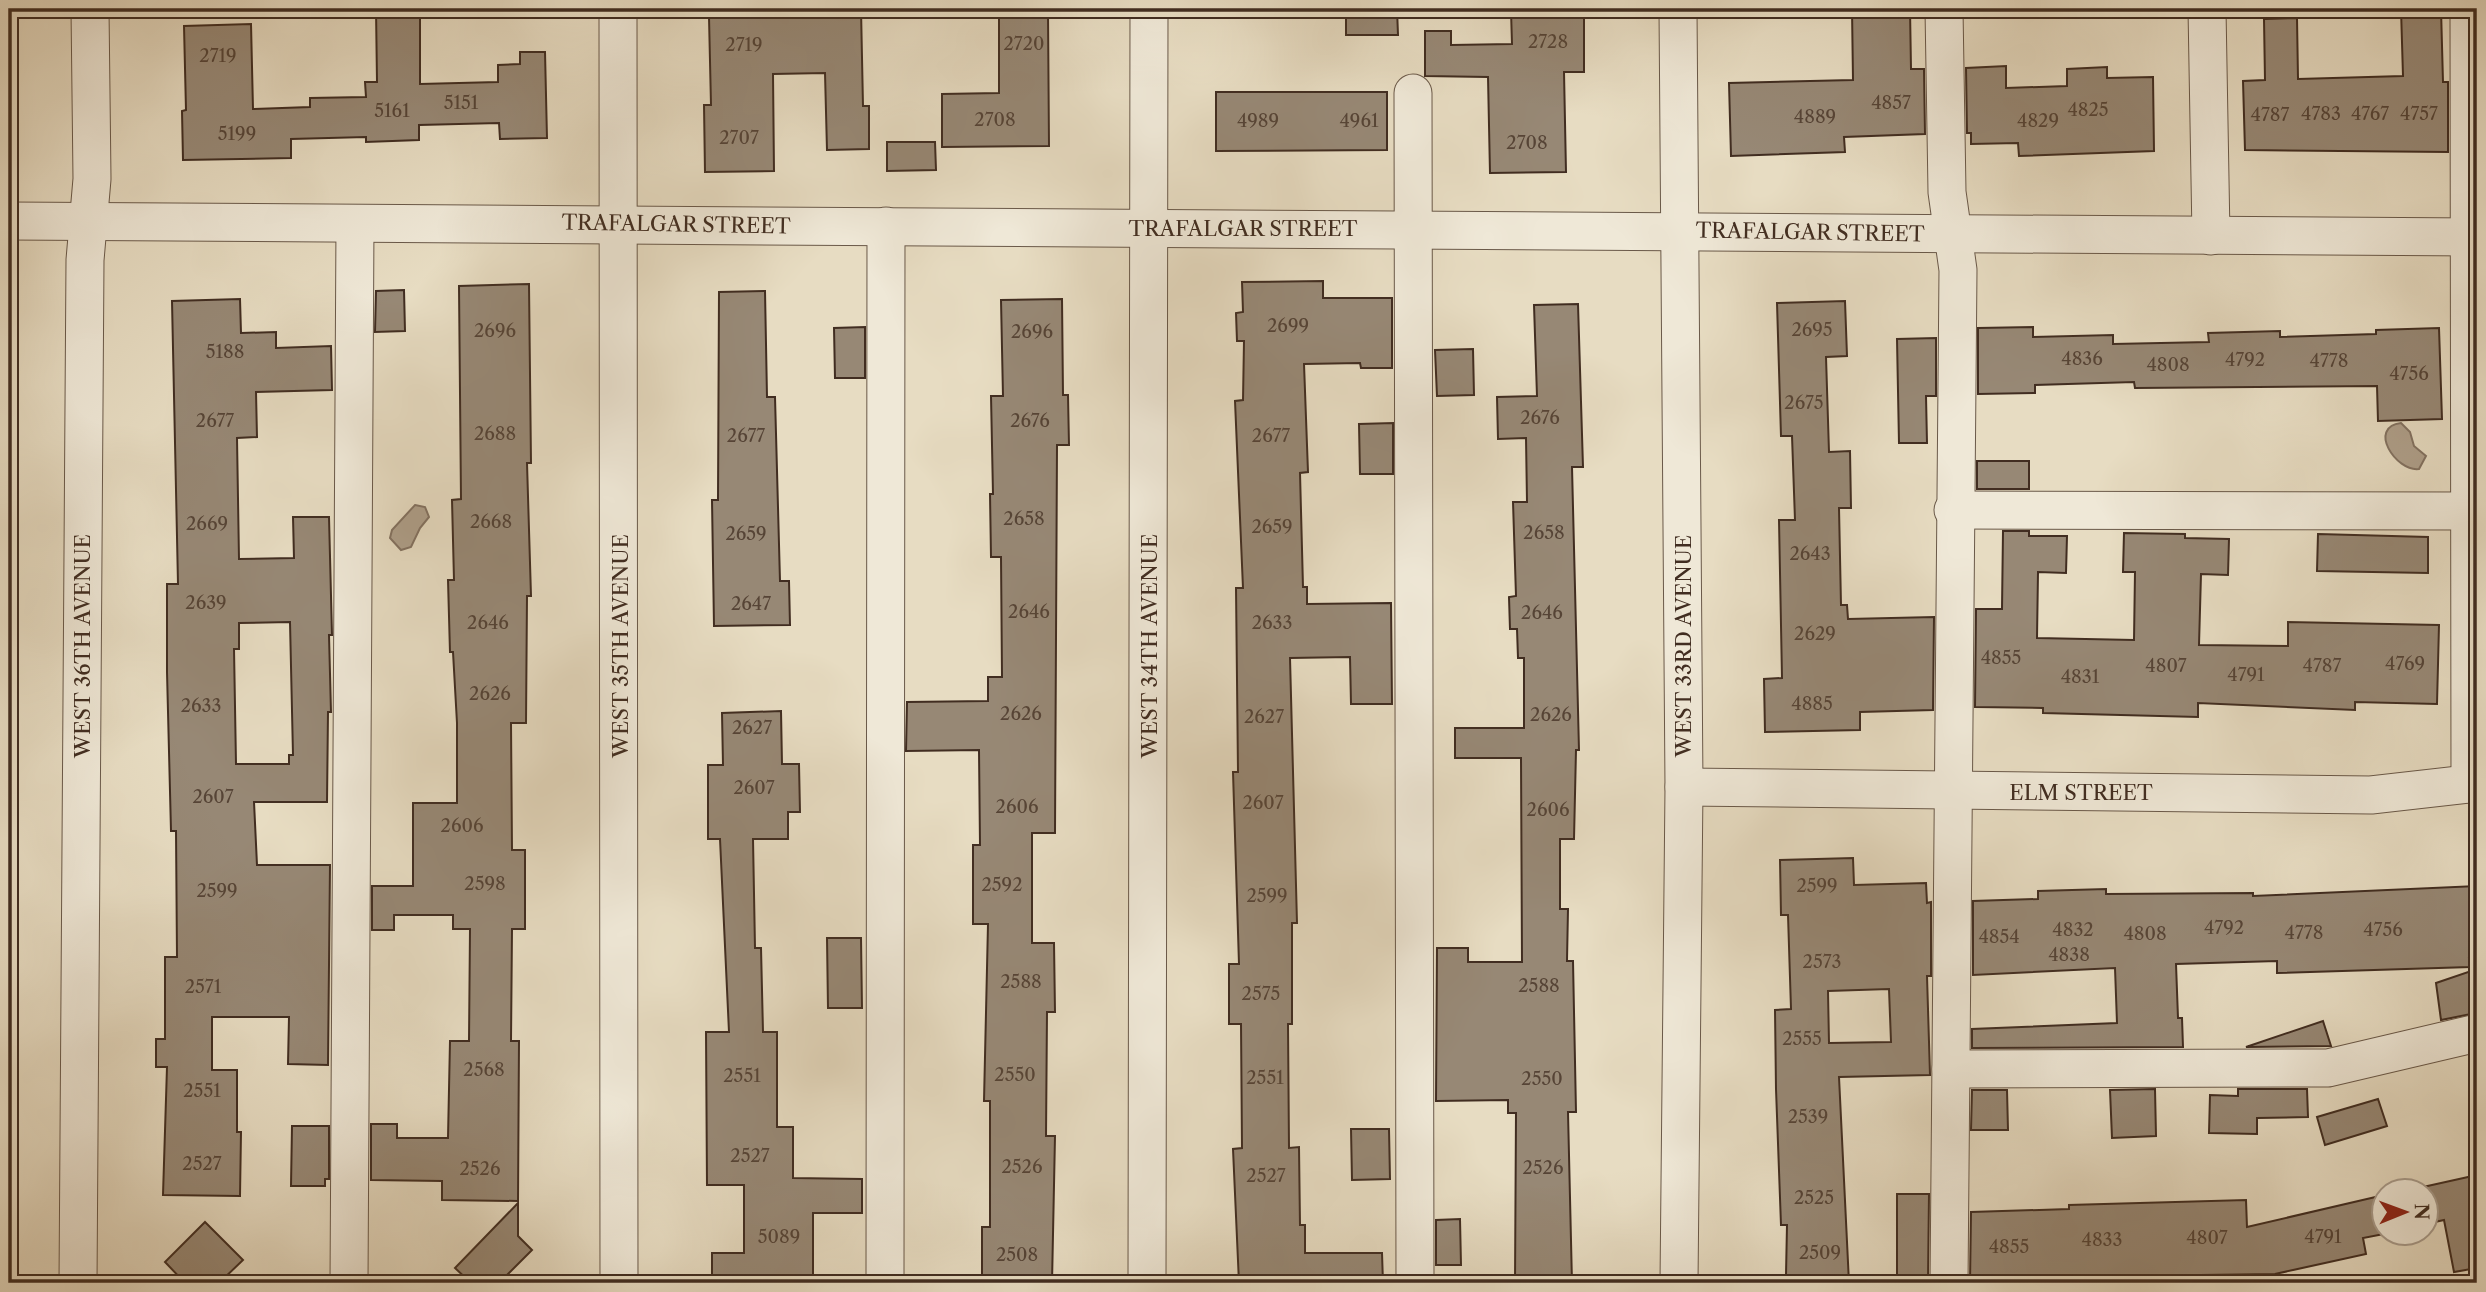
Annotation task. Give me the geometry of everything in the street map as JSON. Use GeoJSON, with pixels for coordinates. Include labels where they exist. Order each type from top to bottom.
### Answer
{"type":"FeatureCollection","features":[{"type":"Feature","properties":{"kind":"street","name":"WEST 36TH AVENUE"},"geometry":{"type":"LineString","coordinates":[[78,1283],[85,260],[92,179],[90,9]]}},
{"type":"Feature","properties":{"kind":"street","name":"WEST 35TH AVENUE"},"geometry":{"type":"LineString","coordinates":[[618,9],[619,1283]]}},
{"type":"Feature","properties":{"kind":"street","name":"WEST 34TH AVENUE"},"geometry":{"type":"LineString","coordinates":[[1147,1283],[1151,228],[1149,9]]}},
{"type":"Feature","properties":{"kind":"street","name":"WEST 33RD AVENUE"},"geometry":{"type":"LineString","coordinates":[[1678,9],[1684,787],[1679,1283]]}},
{"type":"Feature","properties":{"kind":"street"},"geometry":{"type":"LineString","coordinates":[[1944,9],[1947,192],[1958,270],[1953,510],[1949,1283]]}},
{"type":"Feature","properties":{"kind":"street"},"geometry":{"type":"LineString","coordinates":[[2207,9],[2211,236]]}},
{"type":"Feature","properties":{"kind":"street"},"geometry":{"type":"LineString","coordinates":[[2469,9],[2474,237],[2470,511],[2474,783]]}},
{"type":"Feature","properties":{"kind":"street"},"geometry":{"type":"LineString","coordinates":[[1413,93],[1415,1283]]}},
{"type":"Feature","properties":{"kind":"street","name":"TRAFALGAR STREET"},"geometry":{"type":"LineString","coordinates":[[9,220],[2474,237]]}},
{"type":"Feature","properties":{"kind":"street"},"geometry":{"type":"LineString","coordinates":[[349,1283],[355,224]]}},
{"type":"Feature","properties":{"kind":"street"},"geometry":{"type":"LineString","coordinates":[[885,1283],[886,226]]}},
{"type":"Feature","properties":{"kind":"street"},"geometry":{"type":"LineString","coordinates":[[1953,510],[2470,511]]}},
{"type":"Feature","properties":{"kind":"street","name":"ELM STREET"},"geometry":{"type":"LineString","coordinates":[[1684,787],[2371,795],[2474,783]]}},
{"type":"Feature","properties":{"kind":"street"},"geometry":{"type":"LineString","coordinates":[[1951,1069],[2328,1069],[2477,1032]]}},
{"type":"Feature","properties":{"kind":"shaded area"},"geometry":{"type":"Polygon","coordinates":[[[2401,423],[2410,432],[2414,446],[2426,456],[2419,469],[2402,464],[2389,449],[2386,432],[2391,426],[2401,423]]]}},
{"type":"Feature","properties":{"kind":"shaded area"},"geometry":{"type":"Polygon","coordinates":[[[415,505],[425,507],[429,517],[411,547],[401,550],[390,538],[392,530],[415,505]]]}},
{"type":"Feature","properties":{"kind":"building"},"geometry":{"type":"Polygon","coordinates":[[[376,9],[420,9],[420,84],[498,82],[498,65],[520,64],[520,52],[545,52],[547,138],[500,139],[499,123],[419,125],[419,140],[366,142],[366,137],[291,139],[291,158],[183,160],[182,111],[186,110],[184,26],[251,24],[253,109],[310,107],[310,98],[366,97],[365,82],[377,82],[376,9]]]}},
{"type":"Feature","properties":{"kind":"building"},"geometry":{"type":"Polygon","coordinates":[[[827,9],[861,9],[863,106],[869,106],[869,149],[827,150],[825,73],[773,74],[774,171],[705,172],[704,105],[711,105],[709,17],[827,15],[827,9]]]}},
{"type":"Feature","properties":{"kind":"building"},"geometry":{"type":"Polygon","coordinates":[[[1346,9],[1397,9],[1398,35],[1346,35],[1346,9]]]}},
{"type":"Feature","properties":{"kind":"building"},"geometry":{"type":"Polygon","coordinates":[[[1852,9],[1910,9],[1911,69],[1924,69],[1925,134],[1844,137],[1845,152],[1731,156],[1729,83],[1853,80],[1852,9]]]}},
{"type":"Feature","properties":{"kind":"building"},"geometry":{"type":"Polygon","coordinates":[[[2401,9],[2441,9],[2443,82],[2448,82],[2448,152],[2245,150],[2243,81],[2265,80],[2264,19],[2297,18],[2298,79],[2403,76],[2401,9]]]}},
{"type":"Feature","properties":{"kind":"building"},"geometry":{"type":"Polygon","coordinates":[[[1511,11],[1584,11],[1584,72],[1564,72],[1566,172],[1490,173],[1488,77],[1425,76],[1425,31],[1451,31],[1451,45],[1512,44],[1511,11]]]}},
{"type":"Feature","properties":{"kind":"building"},"geometry":{"type":"Polygon","coordinates":[[[999,12],[1048,12],[1049,146],[942,147],[942,94],[999,93],[999,12]]]}},
{"type":"Feature","properties":{"kind":"building"},"geometry":{"type":"Polygon","coordinates":[[[2006,66],[2006,88],[2067,86],[2067,69],[2107,67],[2107,78],[2153,77],[2154,151],[2019,156],[2018,143],[1971,144],[1971,133],[1967,133],[1966,68],[2006,66]]]}},
{"type":"Feature","properties":{"kind":"building"},"geometry":{"type":"Polygon","coordinates":[[[1216,92],[1387,92],[1387,150],[1216,151],[1216,92]]]}},
{"type":"Feature","properties":{"kind":"building"},"geometry":{"type":"Polygon","coordinates":[[[887,142],[935,142],[936,170],[887,171],[887,142]]]}},
{"type":"Feature","properties":{"kind":"building"},"geometry":{"type":"Polygon","coordinates":[[[1323,281],[1323,298],[1392,298],[1392,368],[1361,368],[1360,363],[1304,364],[1308,472],[1300,473],[1303,587],[1307,587],[1307,604],[1391,603],[1392,704],[1351,704],[1350,657],[1290,658],[1297,923],[1292,923],[1292,1024],[1288,1024],[1289,1148],[1299,1147],[1300,1225],[1305,1225],[1305,1253],[1382,1253],[1383,1283],[1239,1283],[1233,1149],[1242,1148],[1241,1024],[1229,1024],[1229,964],[1239,964],[1233,772],[1238,772],[1236,588],[1243,588],[1235,401],[1243,400],[1244,341],[1237,341],[1236,313],[1243,312],[1242,282],[1323,281]]]}},
{"type":"Feature","properties":{"kind":"building"},"geometry":{"type":"Polygon","coordinates":[[[529,284],[531,463],[527,463],[531,596],[527,596],[526,723],[511,723],[512,850],[525,850],[525,929],[512,929],[511,1041],[519,1041],[518,1201],[442,1200],[442,1181],[371,1180],[371,1124],[397,1124],[397,1138],[448,1138],[450,1041],[469,1041],[470,929],[453,929],[453,915],[394,915],[394,930],[372,930],[372,886],[413,886],[413,803],[457,803],[457,723],[453,652],[450,652],[448,580],[454,580],[452,500],[461,499],[459,286],[529,284]]]}},
{"type":"Feature","properties":{"kind":"building"},"geometry":{"type":"Polygon","coordinates":[[[404,290],[405,331],[375,332],[376,291],[404,290]]]}},
{"type":"Feature","properties":{"kind":"building"},"geometry":{"type":"Polygon","coordinates":[[[765,291],[767,397],[775,397],[780,581],[789,581],[790,625],[714,626],[712,500],[718,500],[719,292],[765,291]]]}},
{"type":"Feature","properties":{"kind":"building"},"geometry":{"type":"Polygon","coordinates":[[[240,299],[241,333],[276,332],[276,348],[331,346],[332,390],[256,392],[257,437],[237,438],[239,559],[294,558],[293,517],[329,517],[332,635],[329,635],[331,712],[328,712],[327,802],[254,802],[257,865],[330,865],[328,1065],[288,1064],[289,1017],[212,1017],[212,1070],[237,1070],[237,1132],[241,1132],[240,1196],[163,1195],[167,1067],[156,1067],[156,1039],[165,1039],[165,957],[177,957],[176,831],[171,831],[167,672],[167,584],[178,584],[172,301],[240,299]],[[290,622],[239,623],[239,649],[234,649],[236,764],[289,764],[289,755],[293,755],[290,622]]]}},
{"type":"Feature","properties":{"kind":"building"},"geometry":{"type":"Polygon","coordinates":[[[1062,299],[1063,395],[1068,395],[1069,445],[1057,445],[1055,833],[1032,833],[1032,943],[1054,943],[1055,1012],[1047,1012],[1046,1136],[1055,1136],[1052,1283],[982,1283],[982,1227],[990,1227],[990,1101],[984,1101],[988,924],[973,924],[973,845],[980,845],[979,750],[906,751],[907,702],[988,701],[988,677],[1002,677],[1001,557],[991,557],[990,494],[993,494],[991,396],[1003,396],[1001,300],[1062,299]]]}},
{"type":"Feature","properties":{"kind":"building"},"geometry":{"type":"Polygon","coordinates":[[[1845,301],[1847,356],[1826,357],[1829,452],[1850,451],[1851,508],[1839,508],[1841,605],[1847,605],[1848,619],[1934,617],[1933,710],[1860,712],[1860,730],[1765,732],[1764,679],[1782,678],[1779,520],[1795,520],[1792,436],[1781,436],[1777,303],[1845,301]]]}},
{"type":"Feature","properties":{"kind":"building"},"geometry":{"type":"Polygon","coordinates":[[[1578,304],[1583,467],[1572,467],[1579,750],[1576,750],[1574,839],[1560,839],[1560,909],[1568,909],[1567,961],[1573,961],[1576,1112],[1568,1112],[1572,1283],[1515,1283],[1516,1113],[1508,1113],[1508,1100],[1436,1101],[1437,948],[1468,948],[1468,962],[1522,962],[1521,758],[1455,758],[1455,728],[1524,728],[1524,658],[1518,658],[1517,629],[1510,629],[1509,597],[1516,596],[1513,502],[1527,502],[1526,438],[1498,439],[1497,397],[1537,396],[1534,305],[1578,304]]]}},
{"type":"Feature","properties":{"kind":"building"},"geometry":{"type":"Polygon","coordinates":[[[865,327],[865,378],[835,378],[834,328],[865,327]]]}},
{"type":"Feature","properties":{"kind":"building"},"geometry":{"type":"Polygon","coordinates":[[[2033,327],[2033,337],[2113,335],[2113,344],[2209,342],[2208,333],[2280,331],[2280,337],[2376,334],[2376,330],[2439,328],[2442,419],[2378,421],[2377,386],[2135,388],[2134,382],[2035,385],[2035,393],[1978,394],[1978,328],[2033,327]]]}},
{"type":"Feature","properties":{"kind":"building"},"geometry":{"type":"Polygon","coordinates":[[[1936,338],[1936,396],[1926,396],[1927,443],[1899,443],[1897,339],[1936,338]]]}},
{"type":"Feature","properties":{"kind":"building"},"geometry":{"type":"Polygon","coordinates":[[[1473,349],[1474,395],[1437,396],[1435,350],[1473,349]]]}},
{"type":"Feature","properties":{"kind":"building"},"geometry":{"type":"Polygon","coordinates":[[[1393,423],[1393,474],[1360,474],[1359,424],[1393,423]]]}},
{"type":"Feature","properties":{"kind":"building"},"geometry":{"type":"Polygon","coordinates":[[[1977,461],[2029,461],[2029,489],[1977,489],[1977,461]]]}},
{"type":"Feature","properties":{"kind":"building"},"geometry":{"type":"Polygon","coordinates":[[[2003,531],[2029,531],[2029,536],[2067,536],[2066,573],[2038,572],[2037,638],[2134,640],[2135,572],[2123,572],[2124,533],[2185,534],[2185,538],[2229,539],[2228,575],[2201,574],[2199,645],[2288,646],[2288,622],[2439,625],[2437,704],[2355,702],[2355,710],[2198,703],[2198,717],[2043,713],[2043,708],[1975,707],[1976,609],[2002,609],[2003,531]]]}},
{"type":"Feature","properties":{"kind":"building"},"geometry":{"type":"Polygon","coordinates":[[[2318,534],[2428,537],[2428,573],[2317,571],[2318,534]]]}},
{"type":"Feature","properties":{"kind":"building"},"geometry":{"type":"Polygon","coordinates":[[[781,711],[782,764],[799,764],[800,812],[788,812],[788,839],[753,839],[755,948],[761,948],[763,1032],[777,1032],[777,1127],[793,1127],[793,1178],[862,1179],[862,1213],[813,1213],[813,1283],[712,1283],[712,1253],[744,1253],[744,1185],[707,1185],[706,1032],[729,1032],[720,839],[708,839],[708,765],[723,765],[722,713],[781,711]]]}},
{"type":"Feature","properties":{"kind":"building"},"geometry":{"type":"Polygon","coordinates":[[[1853,858],[1854,885],[1926,883],[1927,903],[1931,902],[1931,976],[1927,976],[1930,1075],[1839,1077],[1849,1283],[1790,1283],[1791,1275],[1786,1275],[1787,1225],[1781,1225],[1775,1010],[1791,1009],[1788,915],[1781,915],[1780,860],[1853,858]],[[1889,989],[1828,991],[1829,1043],[1891,1042],[1889,989]]]}},
{"type":"Feature","properties":{"kind":"building"},"geometry":{"type":"Polygon","coordinates":[[[2477,886],[2477,958],[2469,958],[2470,967],[2277,973],[2277,961],[2176,964],[2178,1018],[2182,1018],[2183,1047],[1972,1048],[1972,1029],[2117,1023],[2115,968],[1973,975],[1973,901],[2038,899],[2038,891],[2106,889],[2106,894],[2253,893],[2253,896],[2477,886]]]}},
{"type":"Feature","properties":{"kind":"building"},"geometry":{"type":"Polygon","coordinates":[[[827,938],[861,938],[862,1008],[828,1008],[827,938]]]}},
{"type":"Feature","properties":{"kind":"building"},"geometry":{"type":"Polygon","coordinates":[[[2471,971],[2476,1013],[2441,1020],[2436,983],[2471,971]]]}},
{"type":"Feature","properties":{"kind":"building"},"geometry":{"type":"Polygon","coordinates":[[[2323,1021],[2331,1046],[2246,1047],[2323,1021]]]}},
{"type":"Feature","properties":{"kind":"building"},"geometry":{"type":"Polygon","coordinates":[[[2155,1089],[2156,1136],[2112,1138],[2110,1090],[2155,1089]]]}},
{"type":"Feature","properties":{"kind":"building"},"geometry":{"type":"Polygon","coordinates":[[[2238,1089],[2307,1089],[2308,1117],[2257,1118],[2257,1134],[2209,1133],[2210,1095],[2238,1096],[2238,1089]]]}},
{"type":"Feature","properties":{"kind":"building"},"geometry":{"type":"Polygon","coordinates":[[[1972,1090],[2007,1090],[2008,1130],[1971,1130],[1972,1090]]]}},
{"type":"Feature","properties":{"kind":"building"},"geometry":{"type":"Polygon","coordinates":[[[2378,1099],[2387,1126],[2325,1145],[2317,1117],[2378,1099]]]}},
{"type":"Feature","properties":{"kind":"building"},"geometry":{"type":"Polygon","coordinates":[[[292,1126],[329,1126],[329,1179],[325,1179],[325,1186],[291,1186],[292,1126]]]}},
{"type":"Feature","properties":{"kind":"building"},"geometry":{"type":"Polygon","coordinates":[[[1351,1129],[1389,1129],[1390,1179],[1352,1180],[1351,1129]]]}},
{"type":"Feature","properties":{"kind":"building"},"geometry":{"type":"Polygon","coordinates":[[[2477,1175],[2477,1268],[2454,1272],[2444,1220],[2440,1221],[2440,1183],[2477,1175]]]}},
{"type":"Feature","properties":{"kind":"building"},"geometry":{"type":"Polygon","coordinates":[[[1897,1194],[1929,1194],[1928,1283],[1897,1283],[1897,1194]]]}},
{"type":"Feature","properties":{"kind":"building"},"geometry":{"type":"Polygon","coordinates":[[[2370,1198],[2370,1237],[2363,1238],[2366,1254],[2275,1274],[2051,1277],[2051,1283],[1970,1283],[1971,1212],[2069,1209],[2069,1205],[2246,1200],[2247,1227],[2370,1198]]]}},
{"type":"Feature","properties":{"kind":"building"},"geometry":{"type":"Polygon","coordinates":[[[518,1203],[518,1236],[532,1250],[499,1283],[471,1283],[455,1268],[518,1203]]]}},
{"type":"Feature","properties":{"kind":"building"},"geometry":{"type":"Polygon","coordinates":[[[1460,1219],[1461,1265],[1436,1265],[1436,1220],[1460,1219]]]}},
{"type":"Feature","properties":{"kind":"building"},"geometry":{"type":"Polygon","coordinates":[[[205,1222],[243,1260],[219,1283],[185,1283],[165,1262],[205,1222]]]}}]}
